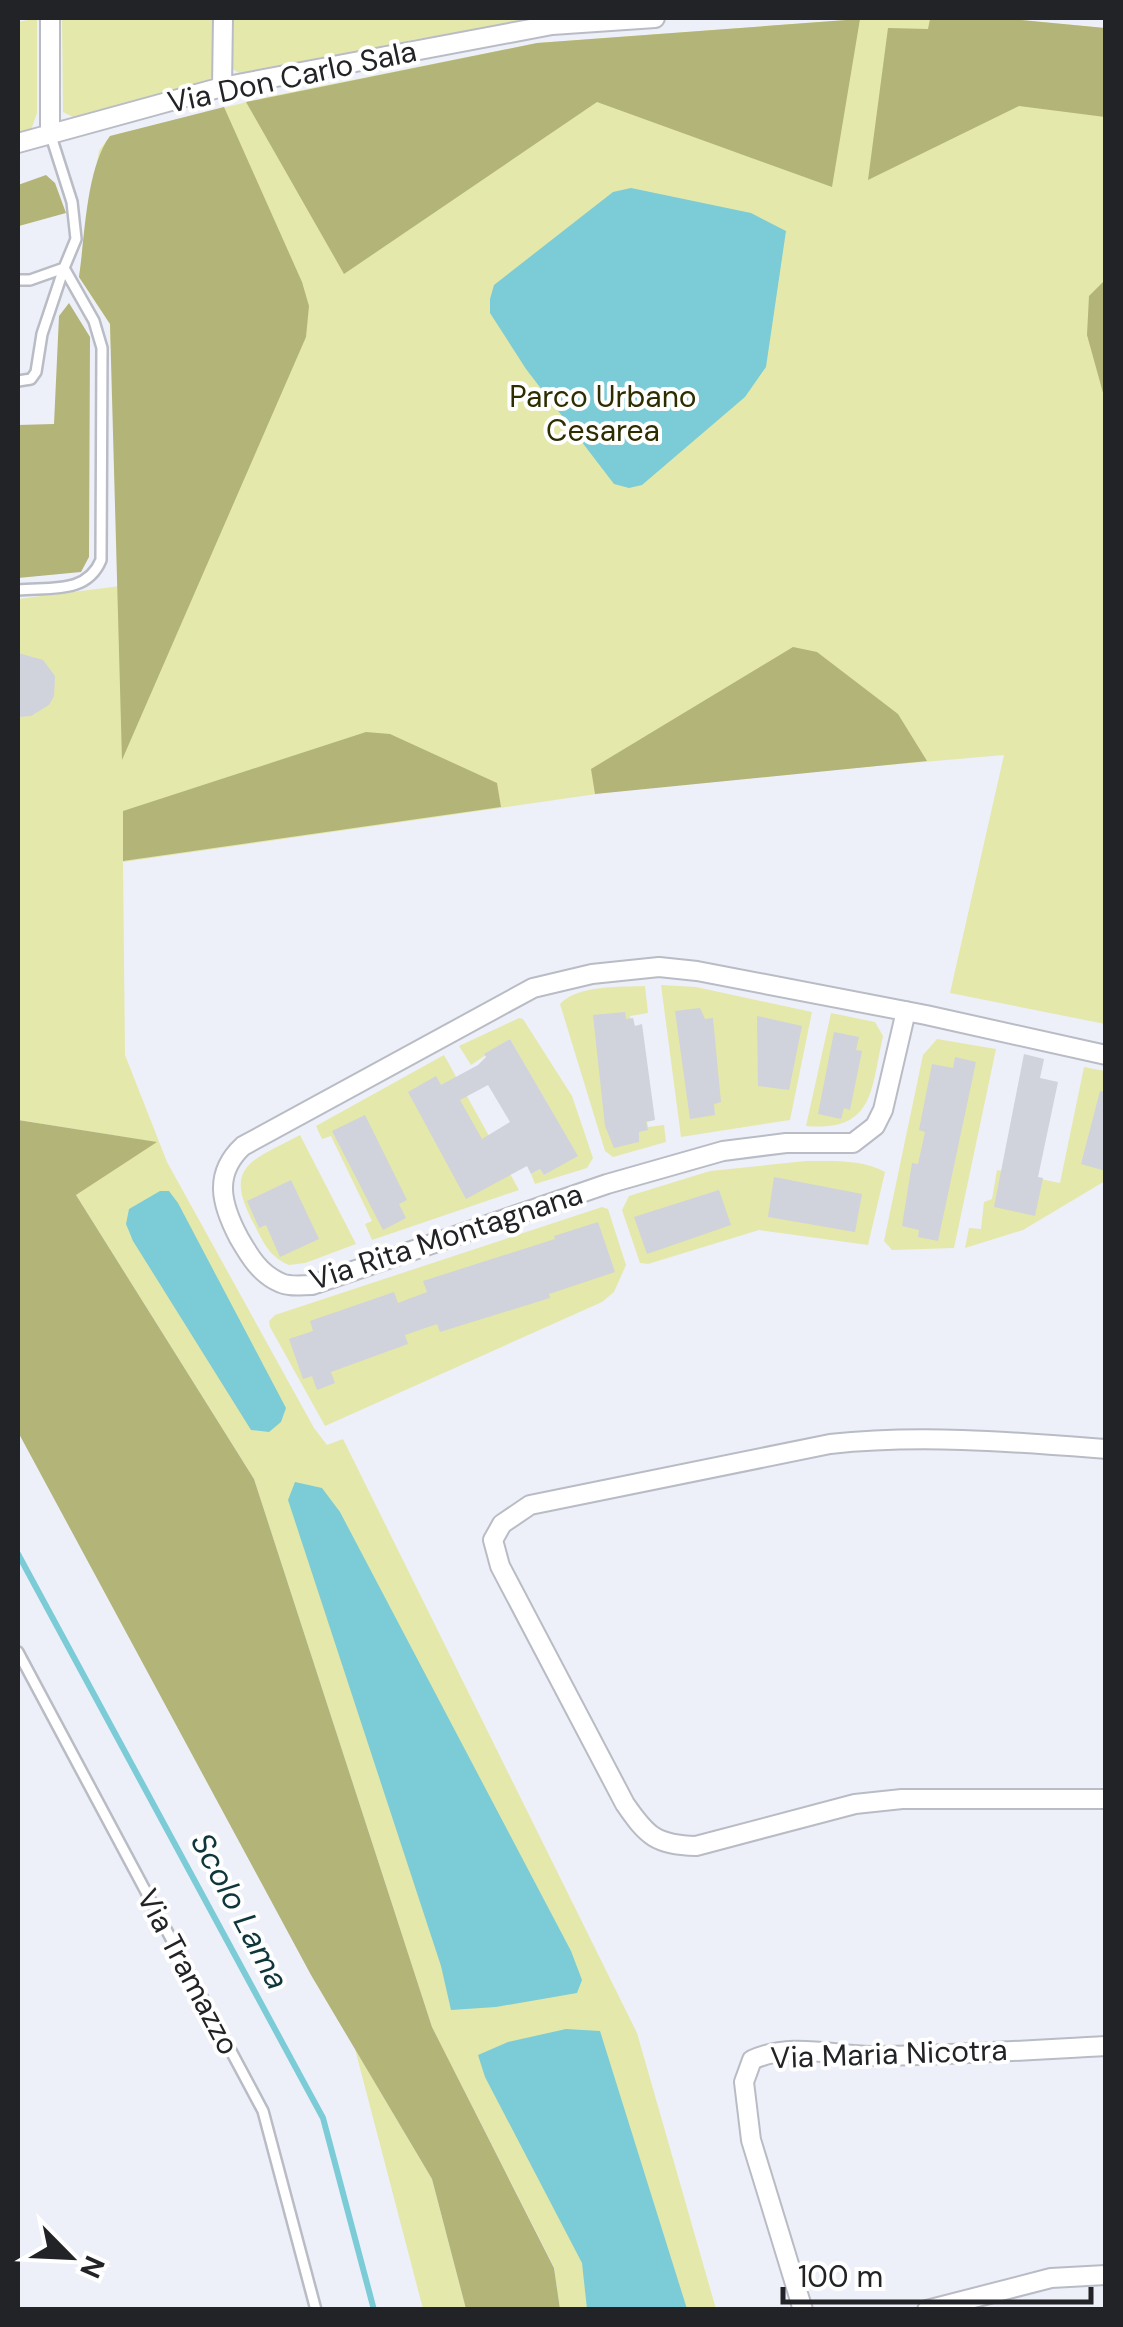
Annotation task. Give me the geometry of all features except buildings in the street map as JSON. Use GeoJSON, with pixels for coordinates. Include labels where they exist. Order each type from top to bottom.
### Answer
{"type":"FeatureCollection","features":[{"type":"Feature","properties":{"kind":"street"},"geometry":{"type":"LineString","coordinates":[[50,18],[50,133]]}},
{"type":"Feature","properties":{"kind":"street"},"geometry":{"type":"LineString","coordinates":[[222,18],[222,87]]}},
{"type":"Feature","properties":{"kind":"street","name":"Via Don Carlo Sala"},"geometry":{"type":"LineString","coordinates":[[18,143],[222,87],[552,25],[655,18]]}},
{"type":"Feature","properties":{"kind":"street","name":"Via Rita Montagnana"},"geometry":{"type":"LineString","coordinates":[[906,1011],[883,1110],[875,1126],[852,1143],[786,1143],[723,1151],[607,1184],[312,1284],[283,1284],[263,1272],[252,1262],[225,1212],[223,1177],[230,1159],[244,1146],[533,988],[592,974],[660,968],[697,972],[906,1011],[1106,1055]]}},
{"type":"Feature","properties":{"kind":"street"},"geometry":{"type":"LineString","coordinates":[[1106,1450],[1023,1442],[873,1439],[830,1444],[530,1505],[502,1524],[493,1540],[500,1566],[625,1804],[644,1832],[670,1845],[696,1846],[855,1804],[902,1800],[1106,1800]]}},
{"type":"Feature","properties":{"kind":"street","name":"Via Maria Nicotra"},"geometry":{"type":"LineString","coordinates":[[803,2310],[751,2140],[744,2082],[752,2060],[769,2052],[877,2056],[1106,2046]]}},
{"type":"Feature","properties":{"kind":"street"},"geometry":{"type":"LineString","coordinates":[[927,2310],[1052,2278],[1106,2275]]}},
{"type":"Feature","properties":{"kind":"lane"},"geometry":{"type":"LineString","coordinates":[[18,381],[31,378],[36,372],[42,334],[76,238],[72,202],[50,133]]}},
{"type":"Feature","properties":{"kind":"lane"},"geometry":{"type":"LineString","coordinates":[[18,280],[30,280],[64,268]]}},
{"type":"Feature","properties":{"kind":"lane"},"geometry":{"type":"LineString","coordinates":[[18,590],[84,584],[95,575],[101,560],[102,348],[94,321],[64,268]]}},
{"type":"Feature","properties":{"kind":"lane","name":"Via Tramazzo"},"geometry":{"type":"LineString","coordinates":[[18,1652],[263,2111],[316,2310]]}},
{"type":"Feature","properties":{"kind":"green space"},"geometry":{"type":"Polygon","coordinates":[[[37,18],[37,113],[31,130],[18,134],[18,22],[37,18]]]}},
{"type":"Feature","properties":{"kind":"green space"},"geometry":{"type":"Polygon","coordinates":[[[62,18],[213,18],[212,76],[208,82],[75,118],[63,112],[62,18]]]}},
{"type":"Feature","properties":{"kind":"green space"},"geometry":{"type":"Polygon","coordinates":[[[234,18],[589,18],[417,39],[245,76],[232,69],[234,18]]]}},
{"type":"Feature","properties":{"kind":"green space","name":"Parco Urbano Cesarea"},"geometry":{"type":"Polygon","coordinates":[[[860,19],[1021,20],[1105,28],[1105,1024],[950,993],[1004,755],[659,785],[123,862],[125,1055],[167,1162],[314,1428],[327,1445],[343,1439],[637,2033],[716,2309],[560,2309],[554,2267],[432,2027],[254,1479],[76,1195],[155,1142],[18,1120],[18,599],[120,586],[110,324],[79,277],[99,151],[110,136],[267,97],[537,43],[860,19]]]}},
{"type":"Feature","properties":{"kind":"green space"},"geometry":{"type":"Polygon","coordinates":[[[860,19],[832,187],[597,102],[344,274],[246,102],[537,43],[860,19]]]}},
{"type":"Feature","properties":{"kind":"green space"},"geometry":{"type":"Polygon","coordinates":[[[930,19],[1021,20],[1105,28],[1105,117],[1019,106],[868,180],[888,28],[928,29],[930,19]]]}},
{"type":"Feature","properties":{"kind":"green space"},"geometry":{"type":"Polygon","coordinates":[[[224,107],[302,282],[309,306],[306,337],[122,760],[110,324],[79,277],[88,203],[96,166],[110,136],[224,107]]]}},
{"type":"Feature","properties":{"kind":"green space"},"geometry":{"type":"Polygon","coordinates":[[[46,175],[55,183],[66,213],[19,226],[18,241],[18,185],[46,175]]]}},
{"type":"Feature","properties":{"kind":"green space"},"geometry":{"type":"Polygon","coordinates":[[[1105,280],[1105,400],[1087,335],[1089,296],[1105,280]]]}},
{"type":"Feature","properties":{"kind":"green space"},"geometry":{"type":"Polygon","coordinates":[[[69,303],[90,337],[89,557],[81,572],[18,578],[18,425],[54,424],[59,316],[69,303]]]}},
{"type":"Feature","properties":{"kind":"green space"},"geometry":{"type":"Polygon","coordinates":[[[793,647],[817,652],[898,714],[927,761],[595,794],[591,769],[793,647]]]}},
{"type":"Feature","properties":{"kind":"green space"},"geometry":{"type":"Polygon","coordinates":[[[366,732],[390,734],[497,783],[501,807],[123,861],[123,811],[366,732]]]}},
{"type":"Feature","properties":{"kind":"green space"},"geometry":{"type":"Polygon","coordinates":[[[661,985],[696,987],[812,1012],[790,1120],[681,1137],[661,985]]]}},
{"type":"Feature","properties":{"kind":"green space"},"geometry":{"type":"Polygon","coordinates":[[[645,986],[648,1013],[630,1016],[648,1127],[664,1125],[666,1142],[613,1157],[605,1151],[560,1004],[588,990],[645,986]]]}},
{"type":"Feature","properties":{"kind":"green space"},"geometry":{"type":"Polygon","coordinates":[[[831,1013],[875,1022],[883,1036],[876,1073],[858,1114],[829,1126],[806,1126],[831,1013]]]}},
{"type":"Feature","properties":{"kind":"green space"},"geometry":{"type":"Polygon","coordinates":[[[519,1018],[572,1096],[593,1158],[587,1168],[535,1184],[531,1174],[540,1169],[544,1175],[577,1155],[510,1039],[471,1065],[459,1046],[519,1018]]]}},
{"type":"Feature","properties":{"kind":"green space"},"geometry":{"type":"Polygon","coordinates":[[[937,1039],[996,1049],[954,1248],[892,1250],[884,1241],[923,1055],[937,1039]]]}},
{"type":"Feature","properties":{"kind":"green space"},"geometry":{"type":"Polygon","coordinates":[[[444,1055],[519,1190],[372,1240],[365,1224],[372,1221],[331,1136],[322,1139],[316,1126],[444,1055]]]}},
{"type":"Feature","properties":{"kind":"green space"},"geometry":{"type":"Polygon","coordinates":[[[1084,1067],[1105,1071],[1105,1181],[1023,1230],[965,1248],[969,1228],[981,1229],[984,1202],[992,1199],[997,1170],[1060,1183],[1084,1067]]]}},
{"type":"Feature","properties":{"kind":"green space"},"geometry":{"type":"Polygon","coordinates":[[[18,1120],[157,1142],[76,1195],[254,1479],[432,2027],[554,2268],[560,2309],[466,2309],[432,2179],[311,1975],[18,1432],[18,1120]]]}},
{"type":"Feature","properties":{"kind":"green space"},"geometry":{"type":"Polygon","coordinates":[[[300,1135],[356,1244],[289,1265],[272,1254],[261,1239],[245,1206],[242,1178],[255,1160],[300,1135]]]}},
{"type":"Feature","properties":{"kind":"green space"},"geometry":{"type":"Polygon","coordinates":[[[806,1161],[857,1163],[885,1172],[868,1245],[759,1230],[648,1264],[640,1263],[622,1210],[629,1196],[710,1171],[806,1161]]]}},
{"type":"Feature","properties":{"kind":"green space"},"geometry":{"type":"Polygon","coordinates":[[[602,1207],[608,1209],[626,1265],[614,1292],[602,1302],[325,1426],[270,1327],[269,1321],[275,1315],[602,1207]]]}},
{"type":"Feature","properties":{"kind":"green space"},"geometry":{"type":"Polygon","coordinates":[[[355,2049],[432,2179],[466,2309],[423,2309],[355,2049]]]}},
{"type":"Feature","properties":{"kind":"water"},"geometry":{"type":"Polygon","coordinates":[[[631,188],[751,213],[786,231],[766,367],[745,397],[642,485],[629,488],[614,484],[526,369],[490,313],[490,299],[494,285],[613,192],[631,188]]]}},
{"type":"Feature","properties":{"kind":"water"},"geometry":{"type":"Polygon","coordinates":[[[160,1191],[169,1191],[178,1203],[286,1408],[281,1422],[269,1432],[251,1430],[133,1241],[126,1224],[129,1209],[160,1191]]]}},
{"type":"Feature","properties":{"kind":"water"},"geometry":{"type":"Polygon","coordinates":[[[295,1482],[322,1488],[340,1512],[571,1951],[582,1980],[577,1993],[496,2007],[451,2010],[441,1966],[288,1500],[295,1482]]]}},
{"type":"Feature","properties":{"kind":"water"},"geometry":{"type":"Polygon","coordinates":[[[566,2029],[600,2031],[687,2309],[587,2309],[582,2263],[485,2077],[478,2055],[508,2042],[566,2029]]]}},
{"type":"Feature","properties":{"kind":"waterway","name":"Scolo Lama"},"geometry":{"type":"LineString","coordinates":[[18,1554],[323,2118],[374,2310]]}}]}
